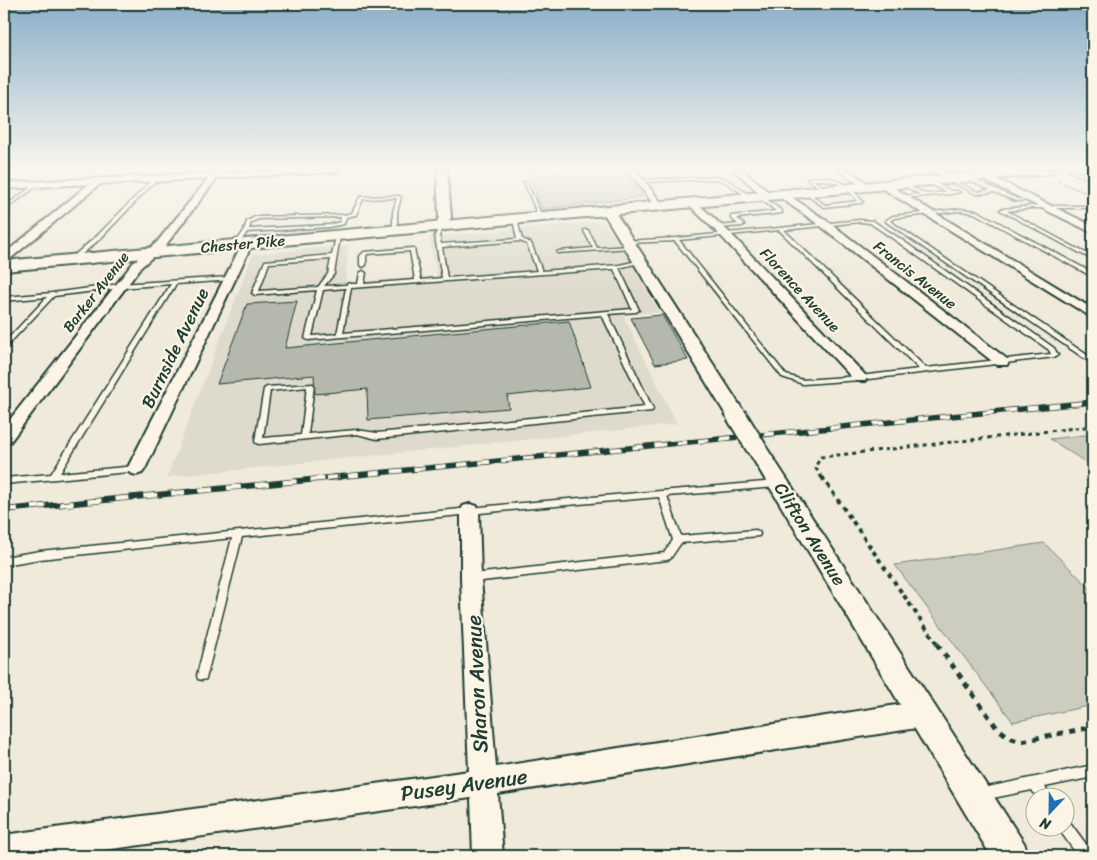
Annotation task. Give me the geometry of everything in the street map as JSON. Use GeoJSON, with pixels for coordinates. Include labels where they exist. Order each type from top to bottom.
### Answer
{"type":"FeatureCollection","features":[{"type":"Feature","properties":{"kind":"main road","name":"Chester Pike"},"geometry":{"type":"LineString","coordinates":[[4,266],[152,252],[243,240],[338,236],[628,210]]}},
{"type":"Feature","properties":{"kind":"street"},"geometry":{"type":"LineString","coordinates":[[4,266],[5,258],[63,210]]}},
{"type":"Feature","properties":{"kind":"street","name":"Barker Avenue"},"geometry":{"type":"LineString","coordinates":[[4,438],[137,264],[161,244],[188,210]]}},
{"type":"Feature","properties":{"kind":"street"},"geometry":{"type":"LineString","coordinates":[[440,227],[445,217],[445,210]]}},
{"type":"Feature","properties":{"kind":"street","name":"Florence Avenue"},"geometry":{"type":"LineString","coordinates":[[700,210],[722,231],[860,378]]}},
{"type":"Feature","properties":{"kind":"street","name":"Francis Avenue"},"geometry":{"type":"LineString","coordinates":[[804,210],[1002,362]]}},
{"type":"Feature","properties":{"kind":"street"},"geometry":{"type":"LineString","coordinates":[[924,210],[1093,314]]}},
{"type":"Feature","properties":{"kind":"street"},"geometry":{"type":"LineString","coordinates":[[1052,210],[1093,230]]}},
{"type":"Feature","properties":{"kind":"street","name":"Clifton Avenue"},"geometry":{"type":"LineString","coordinates":[[609,212],[1011,856]]}},
{"type":"Feature","properties":{"kind":"street","name":"Burnside Avenue"},"geometry":{"type":"LineString","coordinates":[[136,469],[230,278],[243,240]]}},
{"type":"Feature","properties":{"kind":"street","name":"Sharon Avenue"},"geometry":{"type":"LineString","coordinates":[[470,511],[471,579],[488,856]]}},
{"type":"Feature","properties":{"kind":"street","name":"Pusey Avenue"},"geometry":{"type":"LineString","coordinates":[[4,850],[483,783],[923,714]]}},
{"type":"Feature","properties":{"kind":"lane"},"geometry":{"type":"LineString","coordinates":[[73,259],[99,237],[125,210]]}},
{"type":"Feature","properties":{"kind":"lane"},"geometry":{"type":"LineString","coordinates":[[344,216],[342,223],[330,226],[243,240],[249,222],[257,218],[344,216],[354,214],[356,210]]}},
{"type":"Feature","properties":{"kind":"lane"},"geometry":{"type":"LineString","coordinates":[[395,231],[396,210]]}},
{"type":"Feature","properties":{"kind":"lane"},"geometry":{"type":"LineString","coordinates":[[537,210],[541,218]]}},
{"type":"Feature","properties":{"kind":"lane"},"geometry":{"type":"LineString","coordinates":[[559,252],[596,250],[722,231],[742,225],[733,217],[780,212],[777,210]]}},
{"type":"Feature","properties":{"kind":"lane"},"geometry":{"type":"LineString","coordinates":[[959,210],[893,217],[887,221],[1093,362]]}},
{"type":"Feature","properties":{"kind":"lane"},"geometry":{"type":"LineString","coordinates":[[961,210],[986,215],[1093,275]]}},
{"type":"Feature","properties":{"kind":"lane"},"geometry":{"type":"LineString","coordinates":[[1002,210],[1093,259]]}},
{"type":"Feature","properties":{"kind":"lane"},"geometry":{"type":"LineString","coordinates":[[514,220],[520,240]]}},
{"type":"Feature","properties":{"kind":"lane"},"geometry":{"type":"LineString","coordinates":[[676,239],[784,376],[803,382],[860,378],[1054,355],[1052,349],[871,222],[860,221],[780,229],[722,231]]}},
{"type":"Feature","properties":{"kind":"lane"},"geometry":{"type":"LineString","coordinates":[[440,227],[437,236],[445,279]]}},
{"type":"Feature","properties":{"kind":"lane"},"geometry":{"type":"LineString","coordinates":[[780,229],[924,370]]}},
{"type":"Feature","properties":{"kind":"lane"},"geometry":{"type":"LineString","coordinates":[[586,231],[596,250]]}},
{"type":"Feature","properties":{"kind":"lane"},"geometry":{"type":"LineString","coordinates":[[338,236],[332,256],[331,274],[321,287],[308,338],[636,310],[616,267]]}},
{"type":"Feature","properties":{"kind":"lane"},"geometry":{"type":"LineString","coordinates":[[439,246],[520,240],[529,243],[540,272]]}},
{"type":"Feature","properties":{"kind":"lane"},"geometry":{"type":"LineString","coordinates":[[363,265],[363,256],[366,253],[412,249],[418,280]]}},
{"type":"Feature","properties":{"kind":"lane"},"geometry":{"type":"LineString","coordinates":[[332,256],[267,262],[255,293],[616,267],[640,261]]}},
{"type":"Feature","properties":{"kind":"lane"},"geometry":{"type":"LineString","coordinates":[[361,284],[363,273]]}},
{"type":"Feature","properties":{"kind":"lane"},"geometry":{"type":"LineString","coordinates":[[4,299],[120,286],[230,278]]}},
{"type":"Feature","properties":{"kind":"lane"},"geometry":{"type":"LineString","coordinates":[[54,476],[175,282]]}},
{"type":"Feature","properties":{"kind":"lane"},"geometry":{"type":"LineString","coordinates":[[340,335],[349,285]]}},
{"type":"Feature","properties":{"kind":"lane"},"geometry":{"type":"LineString","coordinates":[[4,346],[52,295]]}},
{"type":"Feature","properties":{"kind":"lane"},"geometry":{"type":"LineString","coordinates":[[304,437],[311,385],[267,389],[259,441],[304,437],[357,432],[377,436],[649,409],[604,313]]}},
{"type":"Feature","properties":{"kind":"lane"},"geometry":{"type":"LineString","coordinates":[[4,481],[136,469]]}},
{"type":"Feature","properties":{"kind":"lane"},"geometry":{"type":"LineString","coordinates":[[4,561],[40,555],[238,534],[662,493],[778,484]]}},
{"type":"Feature","properties":{"kind":"lane"},"geometry":{"type":"LineString","coordinates":[[662,493],[678,540]]}},
{"type":"Feature","properties":{"kind":"lane"},"geometry":{"type":"LineString","coordinates":[[202,675],[238,534]]}},
{"type":"Feature","properties":{"kind":"lane"},"geometry":{"type":"LineString","coordinates":[[678,540],[756,534]]}},
{"type":"Feature","properties":{"kind":"lane"},"geometry":{"type":"LineString","coordinates":[[471,579],[667,556],[678,540]]}},
{"type":"Feature","properties":{"kind":"lane"},"geometry":{"type":"LineString","coordinates":[[975,796],[1093,771]]}},
{"type":"Feature","properties":{"kind":"lane"},"geometry":{"type":"LineString","coordinates":[[1035,783],[1038,788]]}},
{"type":"Feature","properties":{"kind":"lane"},"geometry":{"type":"LineString","coordinates":[[1073,838],[1086,856]]}},
{"type":"Feature","properties":{"kind":"path"},"geometry":{"type":"LineString","coordinates":[[1093,426],[821,457],[816,462],[815,467],[886,572],[997,728],[1009,737],[1020,741],[1093,727]]}},
{"type":"Feature","properties":{"kind":"shaded area"},"geometry":{"type":"Polygon","coordinates":[[[603,221],[626,253],[659,312],[623,315],[677,424],[167,477],[253,254],[348,245],[346,282],[437,276],[429,237],[603,221]]]}},
{"type":"Feature","properties":{"kind":"shaded area"},"geometry":{"type":"Polygon","coordinates":[[[1093,434],[1093,467],[1050,439],[1093,434]]]}},
{"type":"Feature","properties":{"kind":"shaded area"},"geometry":{"type":"Polygon","coordinates":[[[1044,543],[1093,591],[1093,705],[1013,722],[895,565],[1044,543]]]}},
{"type":"Feature","properties":{"kind":"building"},"geometry":{"type":"Polygon","coordinates":[[[297,301],[285,348],[569,321],[591,387],[507,396],[509,408],[368,420],[367,389],[315,394],[314,375],[217,384],[247,304],[297,301]]]}},
{"type":"Feature","properties":{"kind":"building"},"geometry":{"type":"Polygon","coordinates":[[[662,315],[688,360],[655,364],[631,318],[662,315]]]}},
{"type":"Feature","properties":{"kind":"railway"},"geometry":{"type":"LineString","coordinates":[[326,478],[1093,402]]}},
{"type":"Feature","properties":{"kind":"railway"},"geometry":{"type":"LineString","coordinates":[[4,510],[339,477]]}}]}
